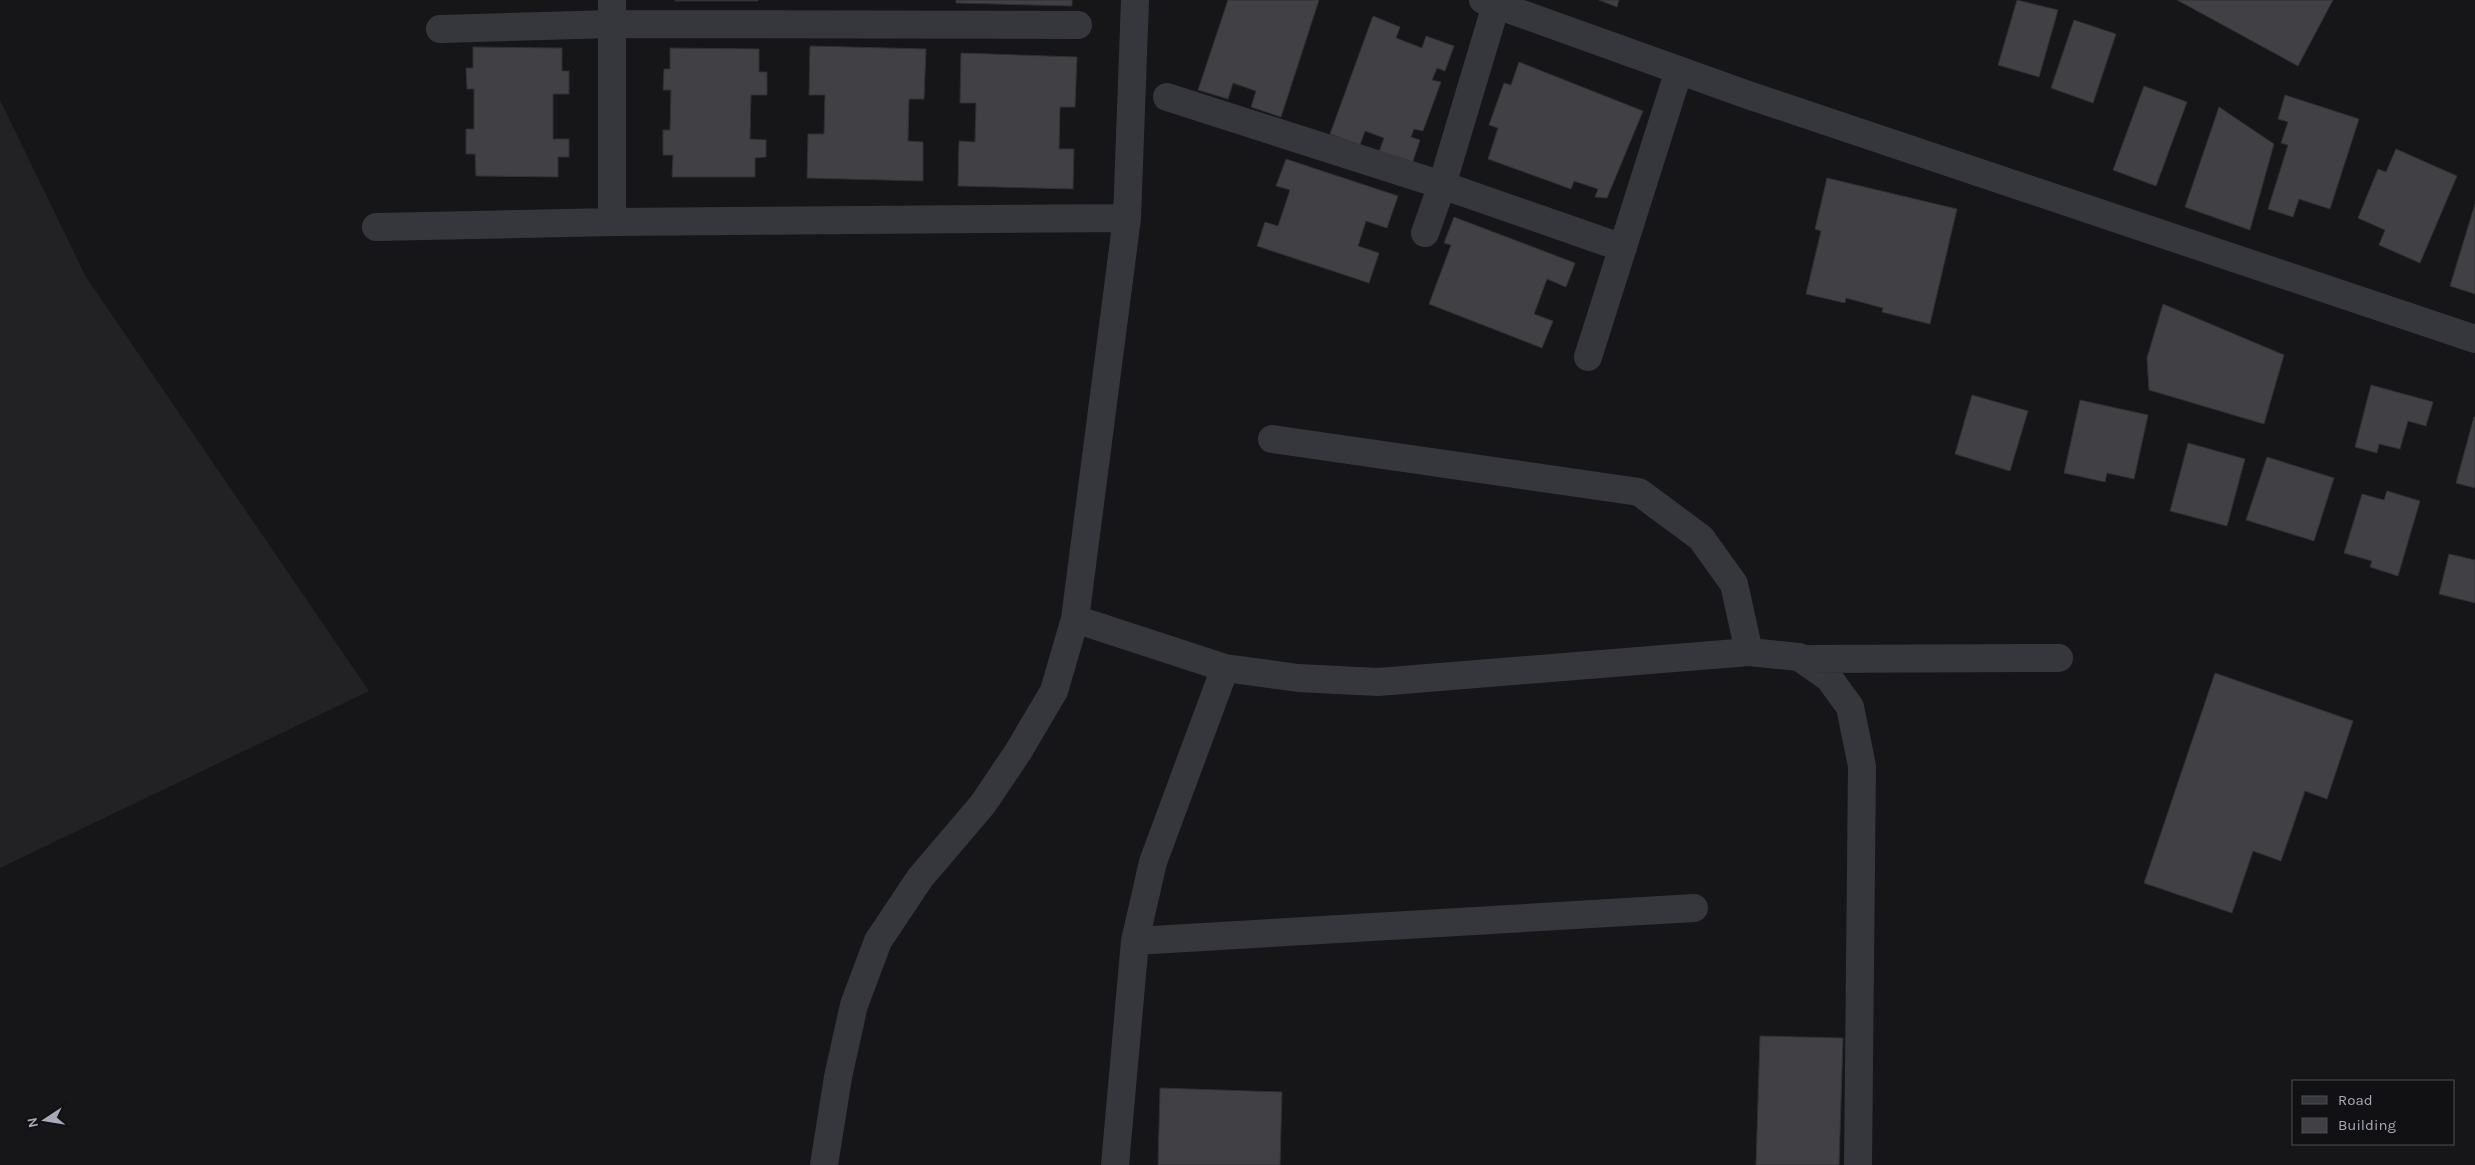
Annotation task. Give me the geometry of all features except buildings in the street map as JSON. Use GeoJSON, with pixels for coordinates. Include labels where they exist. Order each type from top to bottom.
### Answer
{"type":"FeatureCollection","features":[{"type":"Feature","properties":{"kind":"street"},"geometry":{"type":"LineString","coordinates":[[824,1165],[838,1077],[854,1005],[878,941],[920,878],[983,804],[1018,752],[1054,691],[1075,619],[1127,218],[1135,0]]}},
{"type":"Feature","properties":{"kind":"street"},"geometry":{"type":"LineString","coordinates":[[1425,233],[1442,185],[1489,2],[1679,70],[2475,339]]}},
{"type":"Feature","properties":{"kind":"street"},"geometry":{"type":"LineString","coordinates":[[612,12],[612,222]]}},
{"type":"Feature","properties":{"kind":"street"},"geometry":{"type":"LineString","coordinates":[[440,29],[612,12],[1078,25]]}},
{"type":"Feature","properties":{"kind":"street"},"geometry":{"type":"LineString","coordinates":[[1588,357],[1679,70]]}},
{"type":"Feature","properties":{"kind":"street"},"geometry":{"type":"LineString","coordinates":[[1167,97],[1442,185],[1623,248]]}},
{"type":"Feature","properties":{"kind":"street"},"geometry":{"type":"LineString","coordinates":[[376,227],[612,222],[1127,218]]}},
{"type":"Feature","properties":{"kind":"street"},"geometry":{"type":"LineString","coordinates":[[1272,440],[1638,492],[1701,538],[1734,584],[1749,652]]}},
{"type":"Feature","properties":{"kind":"street"},"geometry":{"type":"LineString","coordinates":[[1075,619],[1225,668],[1298,678],[1378,682],[1749,652],[1802,659],[2059,658]]}},
{"type":"Feature","properties":{"kind":"street"},"geometry":{"type":"LineString","coordinates":[[1802,659],[1829,678],[1850,707],[1862,766],[1858,1165]]}},
{"type":"Feature","properties":{"kind":"street"},"geometry":{"type":"LineString","coordinates":[[1115,1165],[1136,941],[1153,862],[1225,668]]}},
{"type":"Feature","properties":{"kind":"street"},"geometry":{"type":"LineString","coordinates":[[1136,941],[1694,908]]}},
{"type":"Feature","properties":{"kind":"shaded area"},"geometry":{"type":"Polygon","coordinates":[[[0,100],[86,277],[369,691],[0,868],[0,100]]]}}]}
